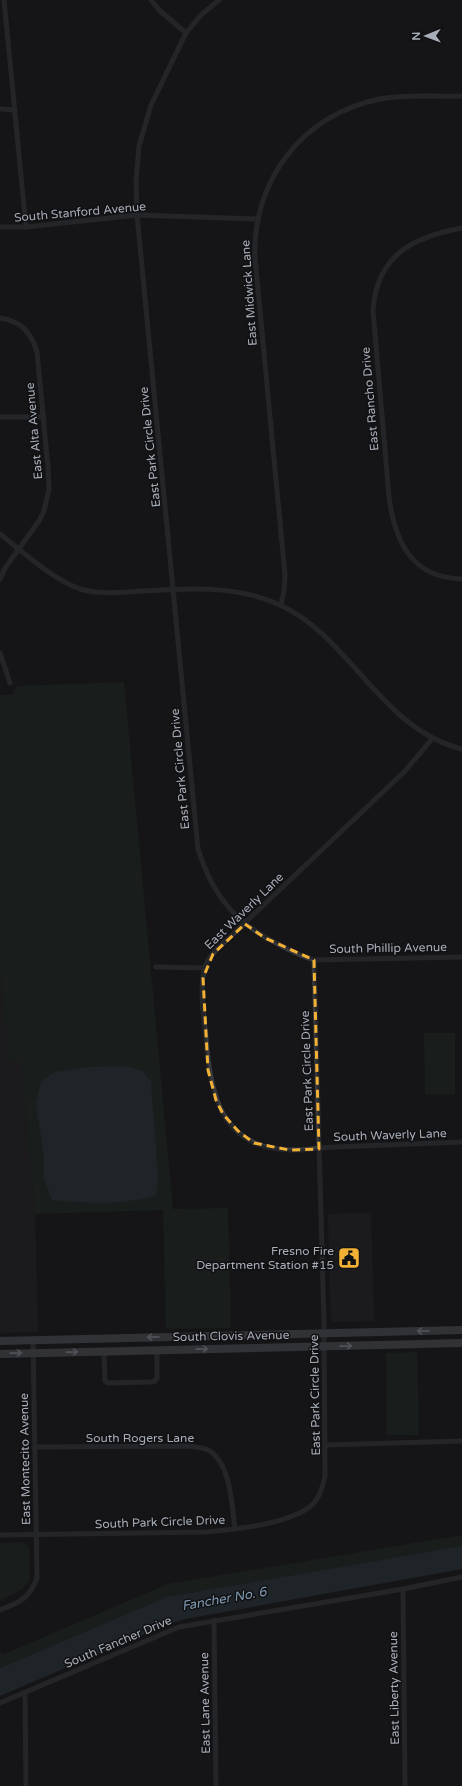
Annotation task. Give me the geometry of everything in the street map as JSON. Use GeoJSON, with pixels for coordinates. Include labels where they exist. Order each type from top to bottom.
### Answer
{"type":"FeatureCollection","features":[{"type":"Feature","properties":{"kind":"main road","name":"South Clovis Avenue"},"geometry":{"type":"LineString","coordinates":[[0,1341],[462,1330]]}},
{"type":"Feature","properties":{"kind":"main road","name":"South Clovis Avenue"},"geometry":{"type":"LineString","coordinates":[[0,1354],[462,1343]]}},
{"type":"Feature","properties":{"kind":"street"},"geometry":{"type":"LineString","coordinates":[[4,0],[26,227]]}},
{"type":"Feature","properties":{"kind":"street"},"geometry":{"type":"LineString","coordinates":[[151,0],[159,10],[186,33]]}},
{"type":"Feature","properties":{"kind":"street","name":"East Park Circle Drive"},"geometry":{"type":"LineString","coordinates":[[219,0],[202,14],[186,33],[151,105],[143,130],[137,163],[137,215],[198,849],[210,883],[229,908],[245,924],[265,938],[314,960],[326,1445],[325,1476],[322,1488],[314,1503]]}},
{"type":"Feature","properties":{"kind":"street","name":"East Midwick Lane"},"geometry":{"type":"LineString","coordinates":[[281,605],[285,575],[255,258],[255,232],[257,220],[265,195],[278,168],[299,141],[316,127],[350,108],[382,99],[462,96]]}},
{"type":"Feature","properties":{"kind":"street"},"geometry":{"type":"LineString","coordinates":[[0,109],[15,110]]}},
{"type":"Feature","properties":{"kind":"street","name":"South Stanford Avenue"},"geometry":{"type":"LineString","coordinates":[[0,227],[26,227],[137,215],[257,220]]}},
{"type":"Feature","properties":{"kind":"street","name":"East Rancho Drive"},"geometry":{"type":"LineString","coordinates":[[462,228],[430,235],[402,249],[382,274],[374,297],[373,310],[389,497],[394,526],[405,549],[413,559],[433,573],[449,578],[462,579]]}},
{"type":"Feature","properties":{"kind":"street","name":"East Alta Avenue"},"geometry":{"type":"LineString","coordinates":[[0,318],[18,322],[27,330],[34,340],[37,352],[49,478],[47,501],[39,521],[5,568],[0,579]]}},
{"type":"Feature","properties":{"kind":"street"},"geometry":{"type":"LineString","coordinates":[[0,417],[44,417]]}},
{"type":"Feature","properties":{"kind":"street"},"geometry":{"type":"LineString","coordinates":[[0,534],[54,575],[80,589],[110,592],[204,588],[255,596],[281,605],[301,617],[326,637],[400,716],[432,739],[462,749]]}},
{"type":"Feature","properties":{"kind":"street"},"geometry":{"type":"LineString","coordinates":[[0,653],[10,683]]}},
{"type":"Feature","properties":{"kind":"street","name":"East Waverly Lane"},"geometry":{"type":"LineString","coordinates":[[319,1149],[289,1150],[265,1147],[254,1143],[238,1131],[223,1114],[216,1100],[208,1070],[202,986],[204,968],[212,954],[405,771],[432,739]]}},
{"type":"Feature","properties":{"kind":"street","name":"South Phillip Avenue"},"geometry":{"type":"LineString","coordinates":[[314,960],[462,957]]}},
{"type":"Feature","properties":{"kind":"street"},"geometry":{"type":"LineString","coordinates":[[156,967],[204,968]]}},
{"type":"Feature","properties":{"kind":"street","name":"South Waverly Lane"},"geometry":{"type":"LineString","coordinates":[[319,1149],[331,1147],[462,1142]]}},
{"type":"Feature","properties":{"kind":"street","name":"East Montecito Avenue"},"geometry":{"type":"LineString","coordinates":[[0,1610],[22,1601],[32,1591],[37,1578],[33,1340]]}},
{"type":"Feature","properties":{"kind":"street"},"geometry":{"type":"LineString","coordinates":[[104,1351],[106,1381],[150,1382],[155,1381],[157,1378],[157,1350]]}},
{"type":"Feature","properties":{"kind":"street"},"geometry":{"type":"LineString","coordinates":[[326,1445],[462,1441]]}},
{"type":"Feature","properties":{"kind":"street","name":"South Rogers Lane"},"geometry":{"type":"LineString","coordinates":[[34,1448],[191,1446],[207,1450],[218,1459],[225,1471],[229,1486],[235,1529]]}},
{"type":"Feature","properties":{"kind":"street","name":"South Park Circle Drive"},"geometry":{"type":"LineString","coordinates":[[0,1536],[208,1532],[235,1529],[289,1518],[303,1512],[314,1503]]}},
{"type":"Feature","properties":{"kind":"street","name":"South Fancher Drive"},"geometry":{"type":"LineString","coordinates":[[0,1703],[179,1627],[214,1620],[403,1590],[462,1577]]}},
{"type":"Feature","properties":{"kind":"street","name":"East Liberty Avenue"},"geometry":{"type":"LineString","coordinates":[[403,1590],[405,1786]]}},
{"type":"Feature","properties":{"kind":"street","name":"East Lane Avenue"},"geometry":{"type":"LineString","coordinates":[[214,1620],[216,1786]]}},
{"type":"Feature","properties":{"kind":"street"},"geometry":{"type":"LineString","coordinates":[[24,1693],[26,1786]]}},
{"type":"Feature","properties":{"kind":"highlighted area"},"geometry":{"type":"Polygon","coordinates":[[[245,924],[265,938],[314,960],[319,1149],[289,1150],[254,1143],[238,1131],[223,1114],[216,1100],[208,1070],[203,978],[213,954],[245,924]]]}},
{"type":"Feature","properties":{"kind":"shaded area"},"geometry":{"type":"Polygon","coordinates":[[[124,682],[173,1209],[228,1208],[231,1328],[166,1329],[163,1210],[35,1214],[21,1061],[9,1061],[0,969],[0,695],[13,695],[17,686],[124,682]]]}},
{"type":"Feature","properties":{"kind":"shaded area"},"geometry":{"type":"Polygon","coordinates":[[[0,969],[9,1061],[21,1060],[35,1214],[38,1332],[0,1333],[0,969]]]}},
{"type":"Feature","properties":{"kind":"shaded area"},"geometry":{"type":"Polygon","coordinates":[[[424,1033],[455,1033],[455,1094],[425,1095],[424,1033]]]}},
{"type":"Feature","properties":{"kind":"shaded area"},"geometry":{"type":"Polygon","coordinates":[[[371,1213],[374,1321],[334,1322],[331,1320],[328,1214],[371,1213]]]}},
{"type":"Feature","properties":{"kind":"shaded area"},"geometry":{"type":"Polygon","coordinates":[[[417,1352],[419,1435],[387,1435],[386,1353],[417,1352]]]}},
{"type":"Feature","properties":{"kind":"shaded area"},"geometry":{"type":"Polygon","coordinates":[[[462,1535],[462,1546],[167,1597],[0,1668],[0,1651],[2,1655],[168,1584],[462,1535]]]}},
{"type":"Feature","properties":{"kind":"shaded area"},"geometry":{"type":"Polygon","coordinates":[[[24,1542],[29,1547],[30,1576],[28,1581],[20,1590],[0,1600],[0,1543],[24,1542]]]}},
{"type":"Feature","properties":{"kind":"water"},"geometry":{"type":"Polygon","coordinates":[[[124,1066],[143,1071],[151,1082],[158,1178],[156,1195],[131,1201],[104,1203],[52,1200],[44,1178],[44,1156],[36,1104],[41,1081],[55,1072],[89,1067],[124,1066]]]}},
{"type":"Feature","properties":{"kind":"water","name":"Fancher No. 6"},"geometry":{"type":"Polygon","coordinates":[[[462,1546],[462,1569],[185,1619],[161,1627],[0,1696],[0,1668],[167,1597],[462,1546]]]}},
{"type":"Feature","properties":{"kind":"place","name":"Fresno Fire Department Station #15"},"geometry":{"type":"Point","coordinates":[349,1258]}}]}
